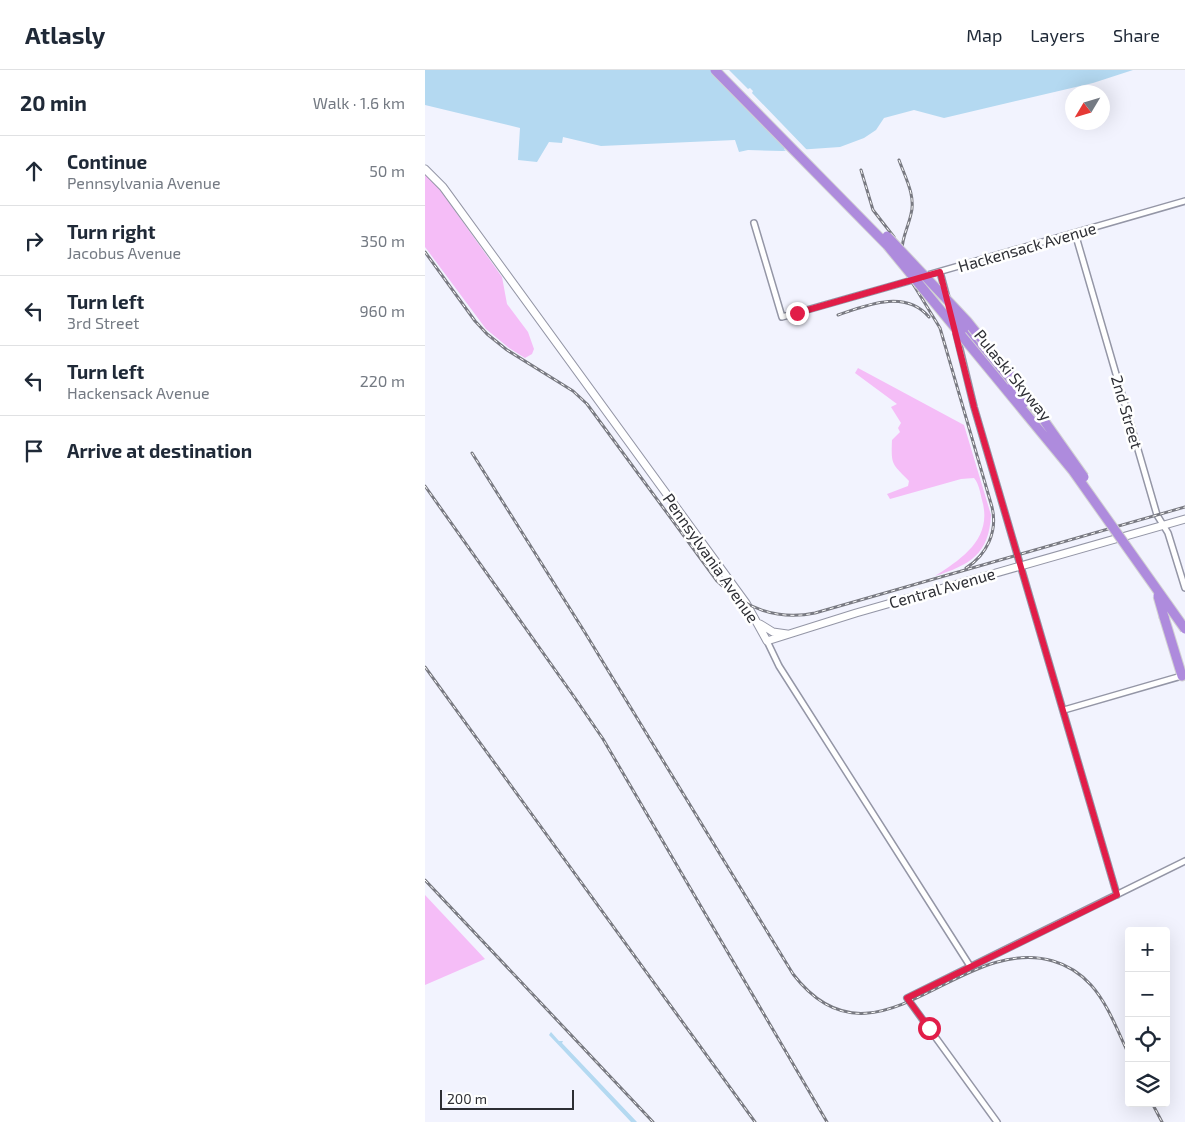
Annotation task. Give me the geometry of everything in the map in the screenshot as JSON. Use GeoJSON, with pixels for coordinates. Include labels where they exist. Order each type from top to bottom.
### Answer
{"type":"FeatureCollection","features":[{"type":"Feature","properties":{"kind":"highway","name":"Pulaski Skyway"},"geometry":{"type":"LineString","coordinates":[[715,70],[887,245],[1073,471],[1185,629]]}},
{"type":"Feature","properties":{"kind":"highway","name":"Pulaski Skyway"},"geometry":{"type":"LineString","coordinates":[[723,70],[911,261],[967,321],[1026,395],[1185,620]]}},
{"type":"Feature","properties":{"kind":"highway"},"geometry":{"type":"LineString","coordinates":[[911,261],[1064,454],[1140,561],[1154,584],[1183,676]]}},
{"type":"Feature","properties":{"kind":"highway"},"geometry":{"type":"LineString","coordinates":[[910,273],[930,291],[964,328]]}},
{"type":"Feature","properties":{"kind":"main road","name":"Pennsylvania Avenue"},"geometry":{"type":"LineString","coordinates":[[425,168],[443,187],[746,603],[767,641]]}},
{"type":"Feature","properties":{"kind":"main road","name":"Central Avenue"},"geometry":{"type":"LineString","coordinates":[[767,641],[1185,519]]}},
{"type":"Feature","properties":{"kind":"main road"},"geometry":{"type":"LineString","coordinates":[[756,620],[768,630],[787,634]]}},
{"type":"Feature","properties":{"kind":"street","name":"Hackensack Avenue"},"geometry":{"type":"LineString","coordinates":[[754,223],[782,317],[1185,200]]}},
{"type":"Feature","properties":{"kind":"street","name":"2nd Street"},"geometry":{"type":"LineString","coordinates":[[1075,232],[1157,515],[1168,533],[1185,588]]}},
{"type":"Feature","properties":{"kind":"street"},"geometry":{"type":"LineString","coordinates":[[940,272],[974,407],[1117,895]]}},
{"type":"Feature","properties":{"kind":"street","name":"Pennsylvania Avenue"},"geometry":{"type":"LineString","coordinates":[[767,641],[779,666],[970,966]]}},
{"type":"Feature","properties":{"kind":"street"},"geometry":{"type":"LineString","coordinates":[[1064,710],[1183,676]]}},
{"type":"Feature","properties":{"kind":"street"},"geometry":{"type":"LineString","coordinates":[[997,1122],[907,998],[1185,861]]}},
{"type":"Feature","properties":{"kind":"shaded area"},"geometry":{"type":"Polygon","coordinates":[[[425,173],[438,187],[502,277],[507,304],[528,332],[534,349],[532,354],[525,358],[509,348],[486,329],[425,247],[425,173]]]}},
{"type":"Feature","properties":{"kind":"shaded area"},"geometry":{"type":"Polygon","coordinates":[[[858,368],[964,425],[991,515],[982,549],[968,562],[935,576],[965,554],[979,536],[983,525],[984,513],[977,483],[974,478],[961,479],[890,499],[887,494],[908,486],[909,481],[892,460],[892,440],[900,432],[898,428],[901,423],[891,407],[897,404],[855,373],[858,368]]]}},
{"type":"Feature","properties":{"kind":"shaded area"},"geometry":{"type":"Polygon","coordinates":[[[425,895],[485,959],[425,985],[425,895]]]}},
{"type":"Feature","properties":{"kind":"water"},"geometry":{"type":"Polygon","coordinates":[[[425,70],[1133,70],[1093,83],[1065,85],[1065,90],[944,118],[914,110],[884,118],[876,130],[864,138],[840,147],[782,151],[748,150],[739,152],[735,140],[601,146],[563,137],[562,143],[549,142],[537,162],[518,160],[520,128],[425,105],[425,70]]]}},
{"type":"Feature","properties":{"kind":"water"},"geometry":{"type":"Polygon","coordinates":[[[551,1032],[559,1041],[563,1041],[562,1043],[637,1122],[631,1122],[549,1035],[551,1032]]]}},
{"type":"Feature","properties":{"kind":"pier"},"geometry":{"type":"Polygon","coordinates":[[[711,70],[729,70],[748,89],[750,88],[753,91],[752,93],[809,152],[793,153],[790,150],[787,152],[784,149],[786,147],[711,70]]]}},
{"type":"Feature","properties":{"kind":"railway"},"geometry":{"type":"LineString","coordinates":[[899,160],[912,200],[911,214],[902,253]]}},
{"type":"Feature","properties":{"kind":"railway"},"geometry":{"type":"LineString","coordinates":[[861,170],[873,210],[894,237],[910,279],[940,328],[992,507],[993,525],[989,542],[980,556],[966,568]]}},
{"type":"Feature","properties":{"kind":"railway"},"geometry":{"type":"LineString","coordinates":[[425,252],[475,321],[487,334],[507,350],[573,391],[587,404],[717,581],[738,599],[762,610],[788,615],[815,613],[1185,507]]}},
{"type":"Feature","properties":{"kind":"railway"},"geometry":{"type":"LineString","coordinates":[[838,315],[873,304],[897,301],[909,303],[919,308],[929,317]]}},
{"type":"Feature","properties":{"kind":"railway"},"geometry":{"type":"LineString","coordinates":[[472,453],[584,631],[793,974],[824,1003],[855,1013],[887,1010],[984,966],[1018,958],[1053,961],[1074,970],[1091,985],[1108,1009],[1125,1046]]}},
{"type":"Feature","properties":{"kind":"railway"},"geometry":{"type":"LineString","coordinates":[[425,486],[603,739],[827,1122]]}},
{"type":"Feature","properties":{"kind":"railway"},"geometry":{"type":"LineString","coordinates":[[425,667],[755,1122]]}},
{"type":"Feature","properties":{"kind":"railway"},"geometry":{"type":"LineString","coordinates":[[425,880],[653,1122]]}},
{"type":"Feature","properties":{"kind":"railway"},"geometry":{"type":"LineString","coordinates":[[1154,1107],[1162,1122]]}},
{"type":"Feature","properties":{"kind":"route"},"geometry":{"type":"LineString","coordinates":[[797,313],[940,272],[974,407],[1117,895],[907,998],[929,1028]]}}]}
